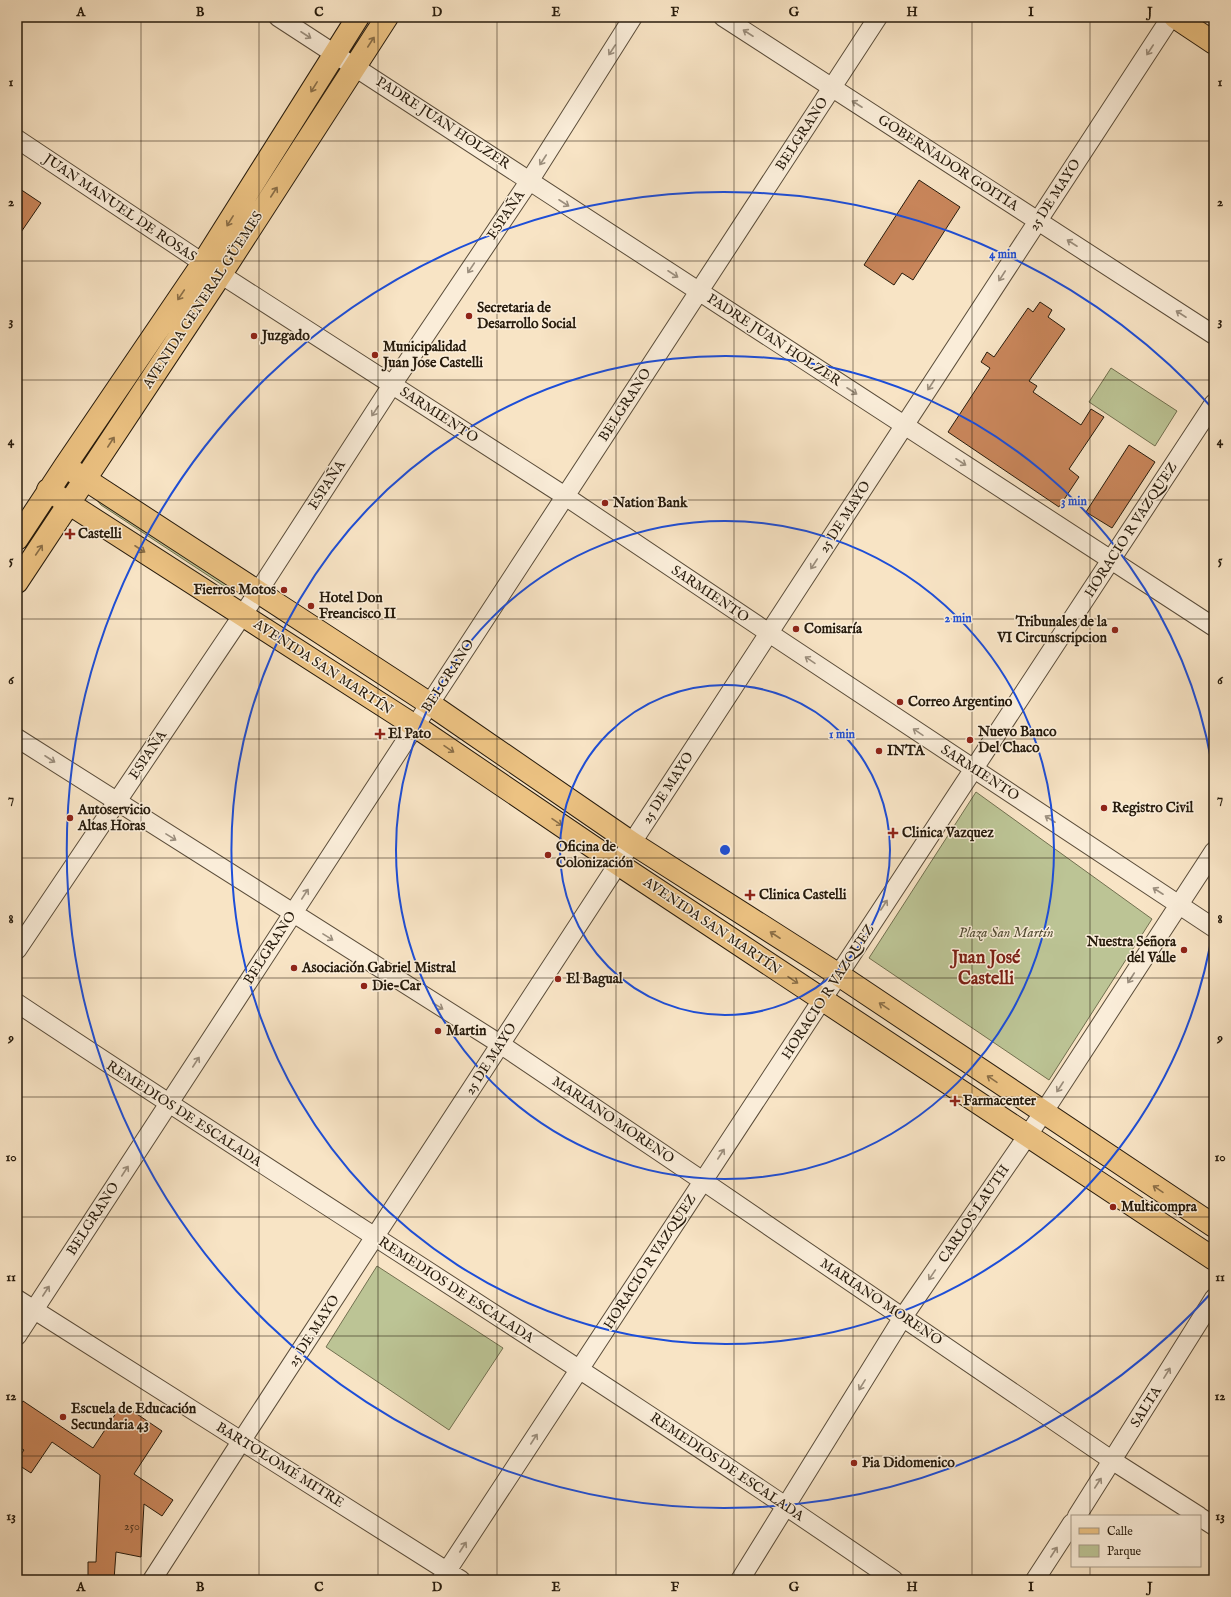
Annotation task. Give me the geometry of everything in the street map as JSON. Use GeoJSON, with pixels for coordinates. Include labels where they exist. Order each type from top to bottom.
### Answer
{"type":"FeatureCollection","features":[{"type":"Feature","properties":{"kind":"main road","name":"AVENIDA GENERAL GÜEMES"},"geometry":{"type":"LineString","coordinates":[[17,582],[86,479],[212,268],[334,54],[358,17]]}},
{"type":"Feature","properties":{"kind":"main road","name":"AVENIDA GENERAL GÜEMES"},"geometry":{"type":"LineString","coordinates":[[17,540],[48,490],[212,268],[356,66],[387,17]]}},
{"type":"Feature","properties":{"kind":"main road"},"geometry":{"type":"LineString","coordinates":[[1175,17],[1214,43]]}},
{"type":"Feature","properties":{"kind":"main road","name":"AVENIDA SAN MARTÍN"},"geometry":{"type":"LineString","coordinates":[[65,466],[430,704],[632,844],[839,975],[1043,1113],[1214,1226]]}},
{"type":"Feature","properties":{"kind":"main road","name":"AVENIDA SAN MARTÍN"},"geometry":{"type":"LineString","coordinates":[[48,490],[415,726],[618,864],[822,1000],[1028,1134],[1214,1259]]}},
{"type":"Feature","properties":{"kind":"street","name":"PADRE JUAN HOLZER"},"geometry":{"type":"LineString","coordinates":[[278,17],[334,54],[356,66],[1214,627]]}},
{"type":"Feature","properties":{"kind":"street","name":"ESPAÑA"},"geometry":{"type":"LineString","coordinates":[[17,950],[258,592],[392,385],[530,180],[633,17]]}},
{"type":"Feature","properties":{"kind":"street","name":"GOBERNADOR GOITIA"},"geometry":{"type":"LineString","coordinates":[[723,17],[1214,335]]}},
{"type":"Feature","properties":{"kind":"street","name":"BELGRANO"},"geometry":{"type":"LineString","coordinates":[[17,1336],[878,17]]}},
{"type":"Feature","properties":{"kind":"street","name":"25 DE MAYO"},"geometry":{"type":"LineString","coordinates":[[152,1580],[500,1044],[1171,17]]}},
{"type":"Feature","properties":{"kind":"street","name":"JUAN MANUEL DE ROSAS"},"geometry":{"type":"LineString","coordinates":[[17,139],[212,268]]}},
{"type":"Feature","properties":{"kind":"street","name":"SARMIENTO"},"geometry":{"type":"LineString","coordinates":[[212,268],[565,496],[1214,928]]}},
{"type":"Feature","properties":{"kind":"street","name":"HORACIO R VAZQUEZ"},"geometry":{"type":"LineString","coordinates":[[450,1577],[580,1370],[1214,403]]}},
{"type":"Feature","properties":{"kind":"street","name":"MARIANO MORENO"},"geometry":{"type":"LineString","coordinates":[[17,738],[292,914],[500,1044],[704,1181],[1112,1461],[1198,1515]]}},
{"type":"Feature","properties":{"kind":"street","name":"CARLOS LAUTH"},"geometry":{"type":"LineString","coordinates":[[740,1580],[904,1318],[1043,1113],[1214,851]]}},
{"type":"Feature","properties":{"kind":"street","name":"REMEDIOS DE ESCALADA"},"geometry":{"type":"LineString","coordinates":[[17,1003],[168,1104],[580,1370],[787,1506],[894,1580]]}},
{"type":"Feature","properties":{"kind":"street","name":"SALTA"},"geometry":{"type":"LineString","coordinates":[[1078,1515],[1214,1298]]}},
{"type":"Feature","properties":{"kind":"street","name":"BARTOLOMÉ MITRE"},"geometry":{"type":"LineString","coordinates":[[17,1299],[242,1440],[450,1577]]}},
{"type":"Feature","properties":{"kind":"street","name":"MARIANO MORENO"},"geometry":{"type":"LineString","coordinates":[[1201,1517],[1214,1526]]}},
{"type":"Feature","properties":{"kind":"street"},"geometry":{"type":"LineString","coordinates":[[1035,1580],[1071,1525]]}},
{"type":"Feature","properties":{"kind":"green space"},"geometry":{"type":"Polygon","coordinates":[[[1111,368],[1177,411],[1155,446],[1089,402],[1111,368]]]}},
{"type":"Feature","properties":{"kind":"green space"},"geometry":{"type":"Polygon","coordinates":[[[96,499],[235,590],[230,590],[101,505],[96,499]]]}},
{"type":"Feature","properties":{"kind":"green space","name":"Plaza San Martín"},"geometry":{"type":"Polygon","coordinates":[[[976,792],[1152,919],[1049,1080],[869,958],[976,792]]]}},
{"type":"Feature","properties":{"kind":"green space"},"geometry":{"type":"Polygon","coordinates":[[[377,1266],[503,1348],[449,1430],[326,1347],[377,1266]]]}},
{"type":"Feature","properties":{"kind":"building"},"geometry":{"type":"Polygon","coordinates":[[[919,180],[960,207],[913,280],[902,273],[894,285],[864,265],[919,180]]]}},
{"type":"Feature","properties":{"kind":"building"},"geometry":{"type":"Polygon","coordinates":[[[17,187],[41,203],[17,238],[17,187]]]}},
{"type":"Feature","properties":{"kind":"building"},"geometry":{"type":"Polygon","coordinates":[[[1040,302],[1052,310],[1048,317],[1065,329],[1029,381],[1037,386],[1033,392],[1081,425],[1091,409],[1104,417],[1069,469],[1079,477],[1059,507],[948,432],[990,368],[981,362],[987,352],[994,357],[1028,308],[1033,312],[1040,302]]]}},
{"type":"Feature","properties":{"kind":"building"},"geometry":{"type":"Polygon","coordinates":[[[1129,445],[1155,462],[1112,528],[1086,512],[1129,445]]]}},
{"type":"Feature","properties":{"kind":"building"},"geometry":{"type":"Polygon","coordinates":[[[23,1401],[93,1448],[122,1404],[162,1431],[134,1474],[173,1500],[162,1516],[144,1504],[141,1557],[116,1552],[114,1580],[88,1580],[88,1562],[96,1562],[100,1475],[52,1442],[31,1473],[17,1464],[17,1460],[24,1450],[17,1446],[17,1411],[23,1401]]]}},
{"type":"Feature","properties":{"kind":"place","name":"Secretaria de Desarrollo Social"},"geometry":{"type":"Point","coordinates":[469,316]}},
{"type":"Feature","properties":{"kind":"place","name":"Juzgado"},"geometry":{"type":"Point","coordinates":[254,336]}},
{"type":"Feature","properties":{"kind":"place","name":"Municipalidad Juan Jose Castelli"},"geometry":{"type":"Point","coordinates":[375,355]}},
{"type":"Feature","properties":{"kind":"place","name":"Nation Bank"},"geometry":{"type":"Point","coordinates":[605,503]}},
{"type":"Feature","properties":{"kind":"place","name":"Castelli"},"geometry":{"type":"Point","coordinates":[70,534]}},
{"type":"Feature","properties":{"kind":"place","name":"Fierros Motos"},"geometry":{"type":"Point","coordinates":[284,590]}},
{"type":"Feature","properties":{"kind":"place","name":"Hotel Don Freancisco II"},"geometry":{"type":"Point","coordinates":[311,606]}},
{"type":"Feature","properties":{"kind":"place","name":"Comisaría"},"geometry":{"type":"Point","coordinates":[796,629]}},
{"type":"Feature","properties":{"kind":"place","name":"Tribunales de la VI Circunscripcion"},"geometry":{"type":"Point","coordinates":[1115,630]}},
{"type":"Feature","properties":{"kind":"place","name":"Correo Argentino"},"geometry":{"type":"Point","coordinates":[900,702]}},
{"type":"Feature","properties":{"kind":"place","name":"El Pato"},"geometry":{"type":"Point","coordinates":[380,734]}},
{"type":"Feature","properties":{"kind":"place","name":"Nuevo Banco Del Chaco"},"geometry":{"type":"Point","coordinates":[970,740]}},
{"type":"Feature","properties":{"kind":"place","name":"INTA"},"geometry":{"type":"Point","coordinates":[879,751]}},
{"type":"Feature","properties":{"kind":"place","name":"Registro Civil"},"geometry":{"type":"Point","coordinates":[1104,808]}},
{"type":"Feature","properties":{"kind":"place","name":"Autoservicio Altas Horas"},"geometry":{"type":"Point","coordinates":[70,818]}},
{"type":"Feature","properties":{"kind":"place","name":"Clinica Vazquez"},"geometry":{"type":"Point","coordinates":[893,833]}},
{"type":"Feature","properties":{"kind":"place","name":"Oficina de Colonización"},"geometry":{"type":"Point","coordinates":[548,855]}},
{"type":"Feature","properties":{"kind":"place","name":"Clinica Castelli"},"geometry":{"type":"Point","coordinates":[750,895]}},
{"type":"Feature","properties":{"kind":"place","name":"Nuestra Señora del Valle"},"geometry":{"type":"Point","coordinates":[1184,950]}},
{"type":"Feature","properties":{"kind":"place","name":"Asociación Gabriel Mistral"},"geometry":{"type":"Point","coordinates":[294,968]}},
{"type":"Feature","properties":{"kind":"place","name":"El Bagual"},"geometry":{"type":"Point","coordinates":[558,979]}},
{"type":"Feature","properties":{"kind":"place","name":"Die-Car"},"geometry":{"type":"Point","coordinates":[364,986]}},
{"type":"Feature","properties":{"kind":"place","name":"Martin"},"geometry":{"type":"Point","coordinates":[438,1031]}},
{"type":"Feature","properties":{"kind":"place","name":"Farmacenter"},"geometry":{"type":"Point","coordinates":[955,1101]}},
{"type":"Feature","properties":{"kind":"place","name":"Multicompra"},"geometry":{"type":"Point","coordinates":[1113,1207]}},
{"type":"Feature","properties":{"kind":"place","name":"Escuela de Educación Secundaria 43"},"geometry":{"type":"Point","coordinates":[63,1417]}},
{"type":"Feature","properties":{"kind":"place","name":"Pia Didomenico"},"geometry":{"type":"Point","coordinates":[854,1463]}},
{"type":"Feature","properties":{"kind":"district","name":"Juan José Castelli"},"geometry":{"type":"Point","coordinates":[986,968]}}]}
